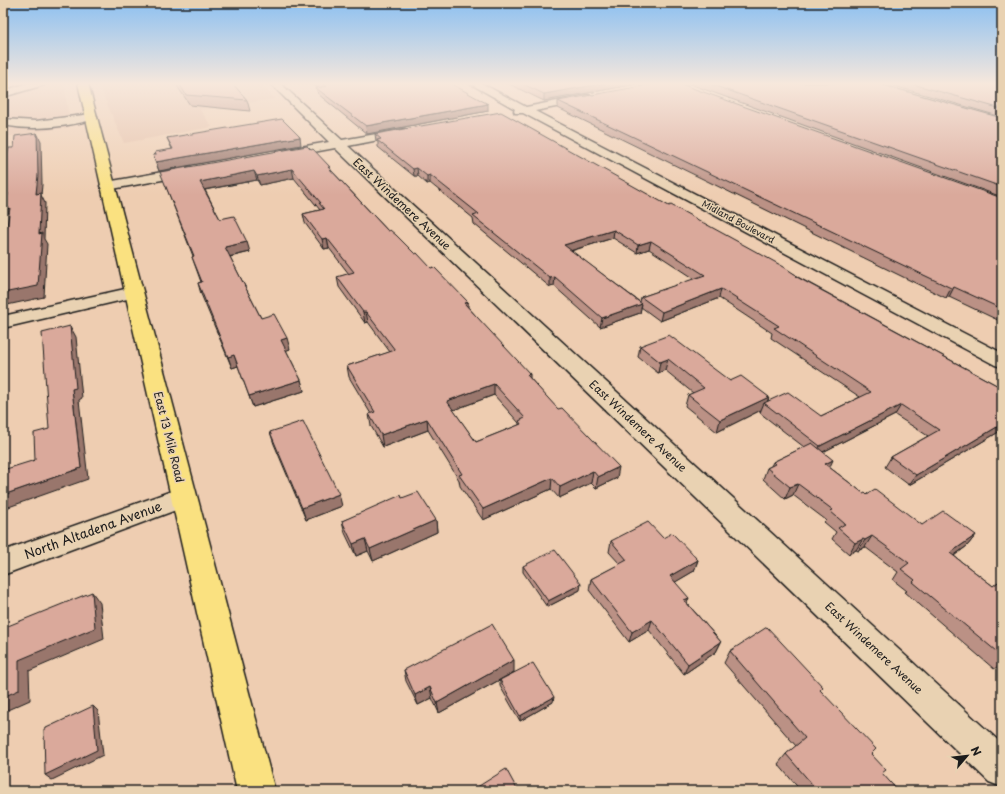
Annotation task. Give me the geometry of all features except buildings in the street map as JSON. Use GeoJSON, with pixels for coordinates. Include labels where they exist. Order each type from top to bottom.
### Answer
{"type":"FeatureCollection","features":[{"type":"Feature","properties":{"kind":"main road","name":"East 13 Mile Road"},"geometry":{"type":"LineString","coordinates":[[92,120],[183,498],[256,791]]}},
{"type":"Feature","properties":{"kind":"street"},"geometry":{"type":"LineString","coordinates":[[3,122],[23,125],[67,120]]}},
{"type":"Feature","properties":{"kind":"street","name":"East Windemere Avenue"},"geometry":{"type":"LineString","coordinates":[[313,120],[1002,769]]}},
{"type":"Feature","properties":{"kind":"street","name":"Midland Boulevard"},"geometry":{"type":"LineString","coordinates":[[543,120],[1002,361]]}},
{"type":"Feature","properties":{"kind":"street"},"geometry":{"type":"LineString","coordinates":[[270,156],[414,130]]}},
{"type":"Feature","properties":{"kind":"street"},"geometry":{"type":"LineString","coordinates":[[107,186],[199,169]]}},
{"type":"Feature","properties":{"kind":"street"},"geometry":{"type":"LineString","coordinates":[[3,322],[134,292]]}},
{"type":"Feature","properties":{"kind":"street","name":"North Altadena Avenue"},"geometry":{"type":"LineString","coordinates":[[3,563],[183,498]]}},
{"type":"Feature","properties":{"kind":"shaded area"},"geometry":{"type":"Polygon","coordinates":[[[3,120],[69,120],[70,127],[3,137],[3,120]]]}},
{"type":"Feature","properties":{"kind":"shaded area"},"geometry":{"type":"Polygon","coordinates":[[[114,120],[207,120],[212,127],[124,143],[114,120]]]}}]}
